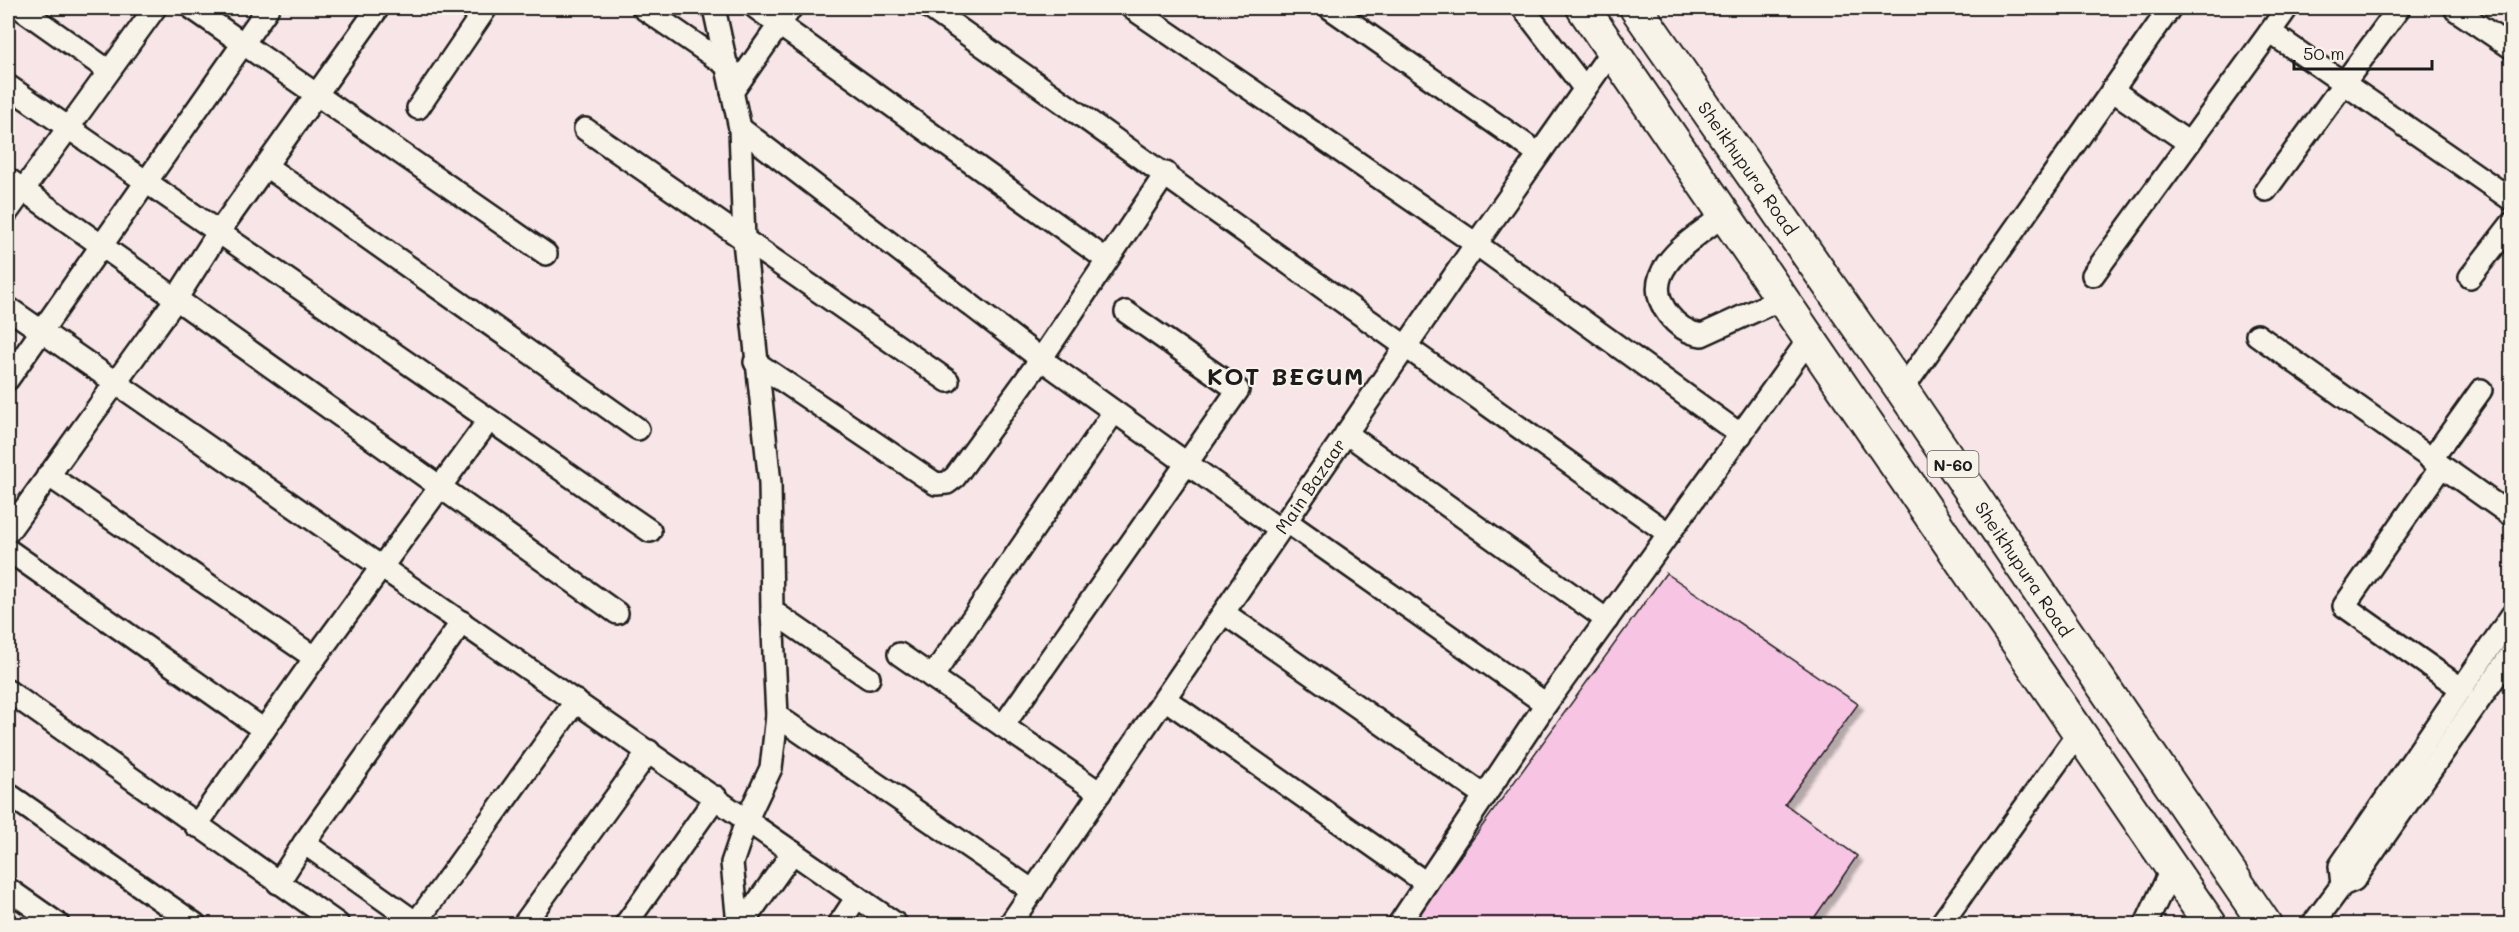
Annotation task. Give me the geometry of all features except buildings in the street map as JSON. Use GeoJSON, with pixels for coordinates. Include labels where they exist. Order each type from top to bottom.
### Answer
{"type":"FeatureCollection","features":[{"type":"Feature","properties":{"kind":"highway","name":"N-60"},"geometry":{"type":"LineString","coordinates":[[1583,8],[2210,924]]}},
{"type":"Feature","properties":{"kind":"highway","name":"Sheikhupura Road"},"geometry":{"type":"LineString","coordinates":[[1636,8],[1902,390],[2265,924]]}},
{"type":"Feature","properties":{"kind":"street"},"geometry":{"type":"LineString","coordinates":[[20,8],[109,71]]}},
{"type":"Feature","properties":{"kind":"street"},"geometry":{"type":"LineString","coordinates":[[8,211],[15,184],[68,128],[155,8]]}},
{"type":"Feature","properties":{"kind":"street"},"geometry":{"type":"LineString","coordinates":[[192,8],[546,254]]}},
{"type":"Feature","properties":{"kind":"street"},"geometry":{"type":"LineString","coordinates":[[8,379],[268,8]]}},
{"type":"Feature","properties":{"kind":"street"},"geometry":{"type":"LineString","coordinates":[[8,532],[114,381],[176,299],[219,232],[378,8]]}},
{"type":"Feature","properties":{"kind":"street"},"geometry":{"type":"LineString","coordinates":[[418,108],[486,8]]}},
{"type":"Feature","properties":{"kind":"street"},"geometry":{"type":"LineString","coordinates":[[643,8],[729,67]]}},
{"type":"Feature","properties":{"kind":"street"},"geometry":{"type":"LineString","coordinates":[[714,8],[729,67],[740,128],[744,241],[755,362],[770,483],[772,611],[777,716],[771,768],[747,819],[732,863],[740,924]]}},
{"type":"Feature","properties":{"kind":"street"},"geometry":{"type":"LineString","coordinates":[[756,8],[785,16],[1107,260]]}},
{"type":"Feature","properties":{"kind":"street"},"geometry":{"type":"LineString","coordinates":[[930,8],[1166,173],[1404,348],[1669,534]]}},
{"type":"Feature","properties":{"kind":"street"},"geometry":{"type":"LineString","coordinates":[[1132,8],[1476,244],[1741,435]]}},
{"type":"Feature","properties":{"kind":"street"},"geometry":{"type":"LineString","coordinates":[[1330,8],[1539,154]]}},
{"type":"Feature","properties":{"kind":"street"},"geometry":{"type":"LineString","coordinates":[[1523,8],[1585,89]]}},
{"type":"Feature","properties":{"kind":"street"},"geometry":{"type":"LineString","coordinates":[[1902,390],[2170,8]]}},
{"type":"Feature","properties":{"kind":"street"},"geometry":{"type":"LineString","coordinates":[[2093,275],[2287,8]]}},
{"type":"Feature","properties":{"kind":"street"},"geometry":{"type":"LineString","coordinates":[[2266,190],[2399,8]]}},
{"type":"Feature","properties":{"kind":"street"},"geometry":{"type":"LineString","coordinates":[[2456,10],[2511,48]]}},
{"type":"Feature","properties":{"kind":"street"},"geometry":{"type":"LineString","coordinates":[[732,92],[785,16]]}},
{"type":"Feature","properties":{"kind":"street"},"geometry":{"type":"LineString","coordinates":[[2270,32],[2511,200]]}},
{"type":"Feature","properties":{"kind":"street","name":"Main Bazaar"},"geometry":{"type":"LineString","coordinates":[[1010,924],[1404,348],[1613,49]]}},
{"type":"Feature","properties":{"kind":"street"},"geometry":{"type":"LineString","coordinates":[[8,86],[650,531]]}},
{"type":"Feature","properties":{"kind":"street"},"geometry":{"type":"LineString","coordinates":[[2112,90],[2189,143]]}},
{"type":"Feature","properties":{"kind":"street"},"geometry":{"type":"LineString","coordinates":[[740,128],[1041,359],[1114,412],[1187,464],[1283,526],[1546,705]]}},
{"type":"Feature","properties":{"kind":"street"},"geometry":{"type":"LineString","coordinates":[[585,129],[948,381]]}},
{"type":"Feature","properties":{"kind":"street"},"geometry":{"type":"LineString","coordinates":[[266,166],[638,429]]}},
{"type":"Feature","properties":{"kind":"street"},"geometry":{"type":"LineString","coordinates":[[755,362],[936,484],[947,483],[955,477],[1041,359],[1166,173]]}},
{"type":"Feature","properties":{"kind":"street"},"geometry":{"type":"LineString","coordinates":[[15,184],[617,614]]}},
{"type":"Feature","properties":{"kind":"street"},"geometry":{"type":"LineString","coordinates":[[1725,214],[1665,264],[1658,280],[1657,293],[1665,310],[1675,324],[1691,333],[1702,335],[1783,298]]}},
{"type":"Feature","properties":{"kind":"street"},"geometry":{"type":"LineString","coordinates":[[2470,277],[2511,223]]}},
{"type":"Feature","properties":{"kind":"street"},"geometry":{"type":"LineString","coordinates":[[8,308],[896,924]]}},
{"type":"Feature","properties":{"kind":"street"},"geometry":{"type":"LineString","coordinates":[[1003,726],[1238,390],[1126,312]]}},
{"type":"Feature","properties":{"kind":"street"},"geometry":{"type":"LineString","coordinates":[[2257,335],[2511,516]]}},
{"type":"Feature","properties":{"kind":"street"},"geometry":{"type":"LineString","coordinates":[[1399,924],[1546,705],[1810,338]]}},
{"type":"Feature","properties":{"kind":"street"},"geometry":{"type":"LineString","coordinates":[[2462,689],[2344,606],[2481,390]]}},
{"type":"Feature","properties":{"kind":"street"},"geometry":{"type":"LineString","coordinates":[[932,677],[1114,412]]}},
{"type":"Feature","properties":{"kind":"street"},"geometry":{"type":"LineString","coordinates":[[196,826],[315,658],[489,420]]}},
{"type":"Feature","properties":{"kind":"street"},"geometry":{"type":"LineString","coordinates":[[1347,433],[1607,620]]}},
{"type":"Feature","properties":{"kind":"street"},"geometry":{"type":"LineString","coordinates":[[48,475],[315,658]]}},
{"type":"Feature","properties":{"kind":"street"},"geometry":{"type":"LineString","coordinates":[[8,550],[264,730]]}},
{"type":"Feature","properties":{"kind":"street"},"geometry":{"type":"LineString","coordinates":[[772,611],[869,678]]}},
{"type":"Feature","properties":{"kind":"street"},"geometry":{"type":"LineString","coordinates":[[1224,613],[1485,796]]}},
{"type":"Feature","properties":{"kind":"street"},"geometry":{"type":"LineString","coordinates":[[2313,924],[2342,885],[2340,866],[2425,760],[2501,656],[2511,615]]}},
{"type":"Feature","properties":{"kind":"street"},"geometry":{"type":"LineString","coordinates":[[278,883],[462,622]]}},
{"type":"Feature","properties":{"kind":"street"},"geometry":{"type":"LineString","coordinates":[[899,654],[1100,793]]}},
{"type":"Feature","properties":{"kind":"street"},"geometry":{"type":"LineString","coordinates":[[2425,760],[2462,689],[2501,656]]}},
{"type":"Feature","properties":{"kind":"street"},"geometry":{"type":"LineString","coordinates":[[8,691],[196,826],[338,924]]}},
{"type":"Feature","properties":{"kind":"street"},"geometry":{"type":"LineString","coordinates":[[1165,699],[1426,883]]}},
{"type":"Feature","properties":{"kind":"street"},"geometry":{"type":"LineString","coordinates":[[304,843],[417,924],[576,701]]}},
{"type":"Feature","properties":{"kind":"street"},"geometry":{"type":"LineString","coordinates":[[777,716],[1033,891]]}},
{"type":"Feature","properties":{"kind":"street"},"geometry":{"type":"LineString","coordinates":[[1941,924],[2079,732]]}},
{"type":"Feature","properties":{"kind":"street"},"geometry":{"type":"LineString","coordinates":[[524,924],[649,751]]}},
{"type":"Feature","properties":{"kind":"street"},"geometry":{"type":"LineString","coordinates":[[8,794],[195,924]]}},
{"type":"Feature","properties":{"kind":"street"},"geometry":{"type":"LineString","coordinates":[[626,924],[716,797]]}},
{"type":"Feature","properties":{"kind":"street"},"geometry":{"type":"LineString","coordinates":[[740,924],[793,852]]}},
{"type":"Feature","properties":{"kind":"street"},"geometry":{"type":"LineString","coordinates":[[2153,924],[2172,868]]}},
{"type":"Feature","properties":{"kind":"street"},"geometry":{"type":"LineString","coordinates":[[8,889],[58,924]]}},
{"type":"Feature","properties":{"kind":"street"},"geometry":{"type":"LineString","coordinates":[[839,924],[857,897]]}},
{"type":"Feature","properties":{"kind":"district","name":"KOT BEGUM"},"geometry":{"type":"Point","coordinates":[1286,375]}}]}
